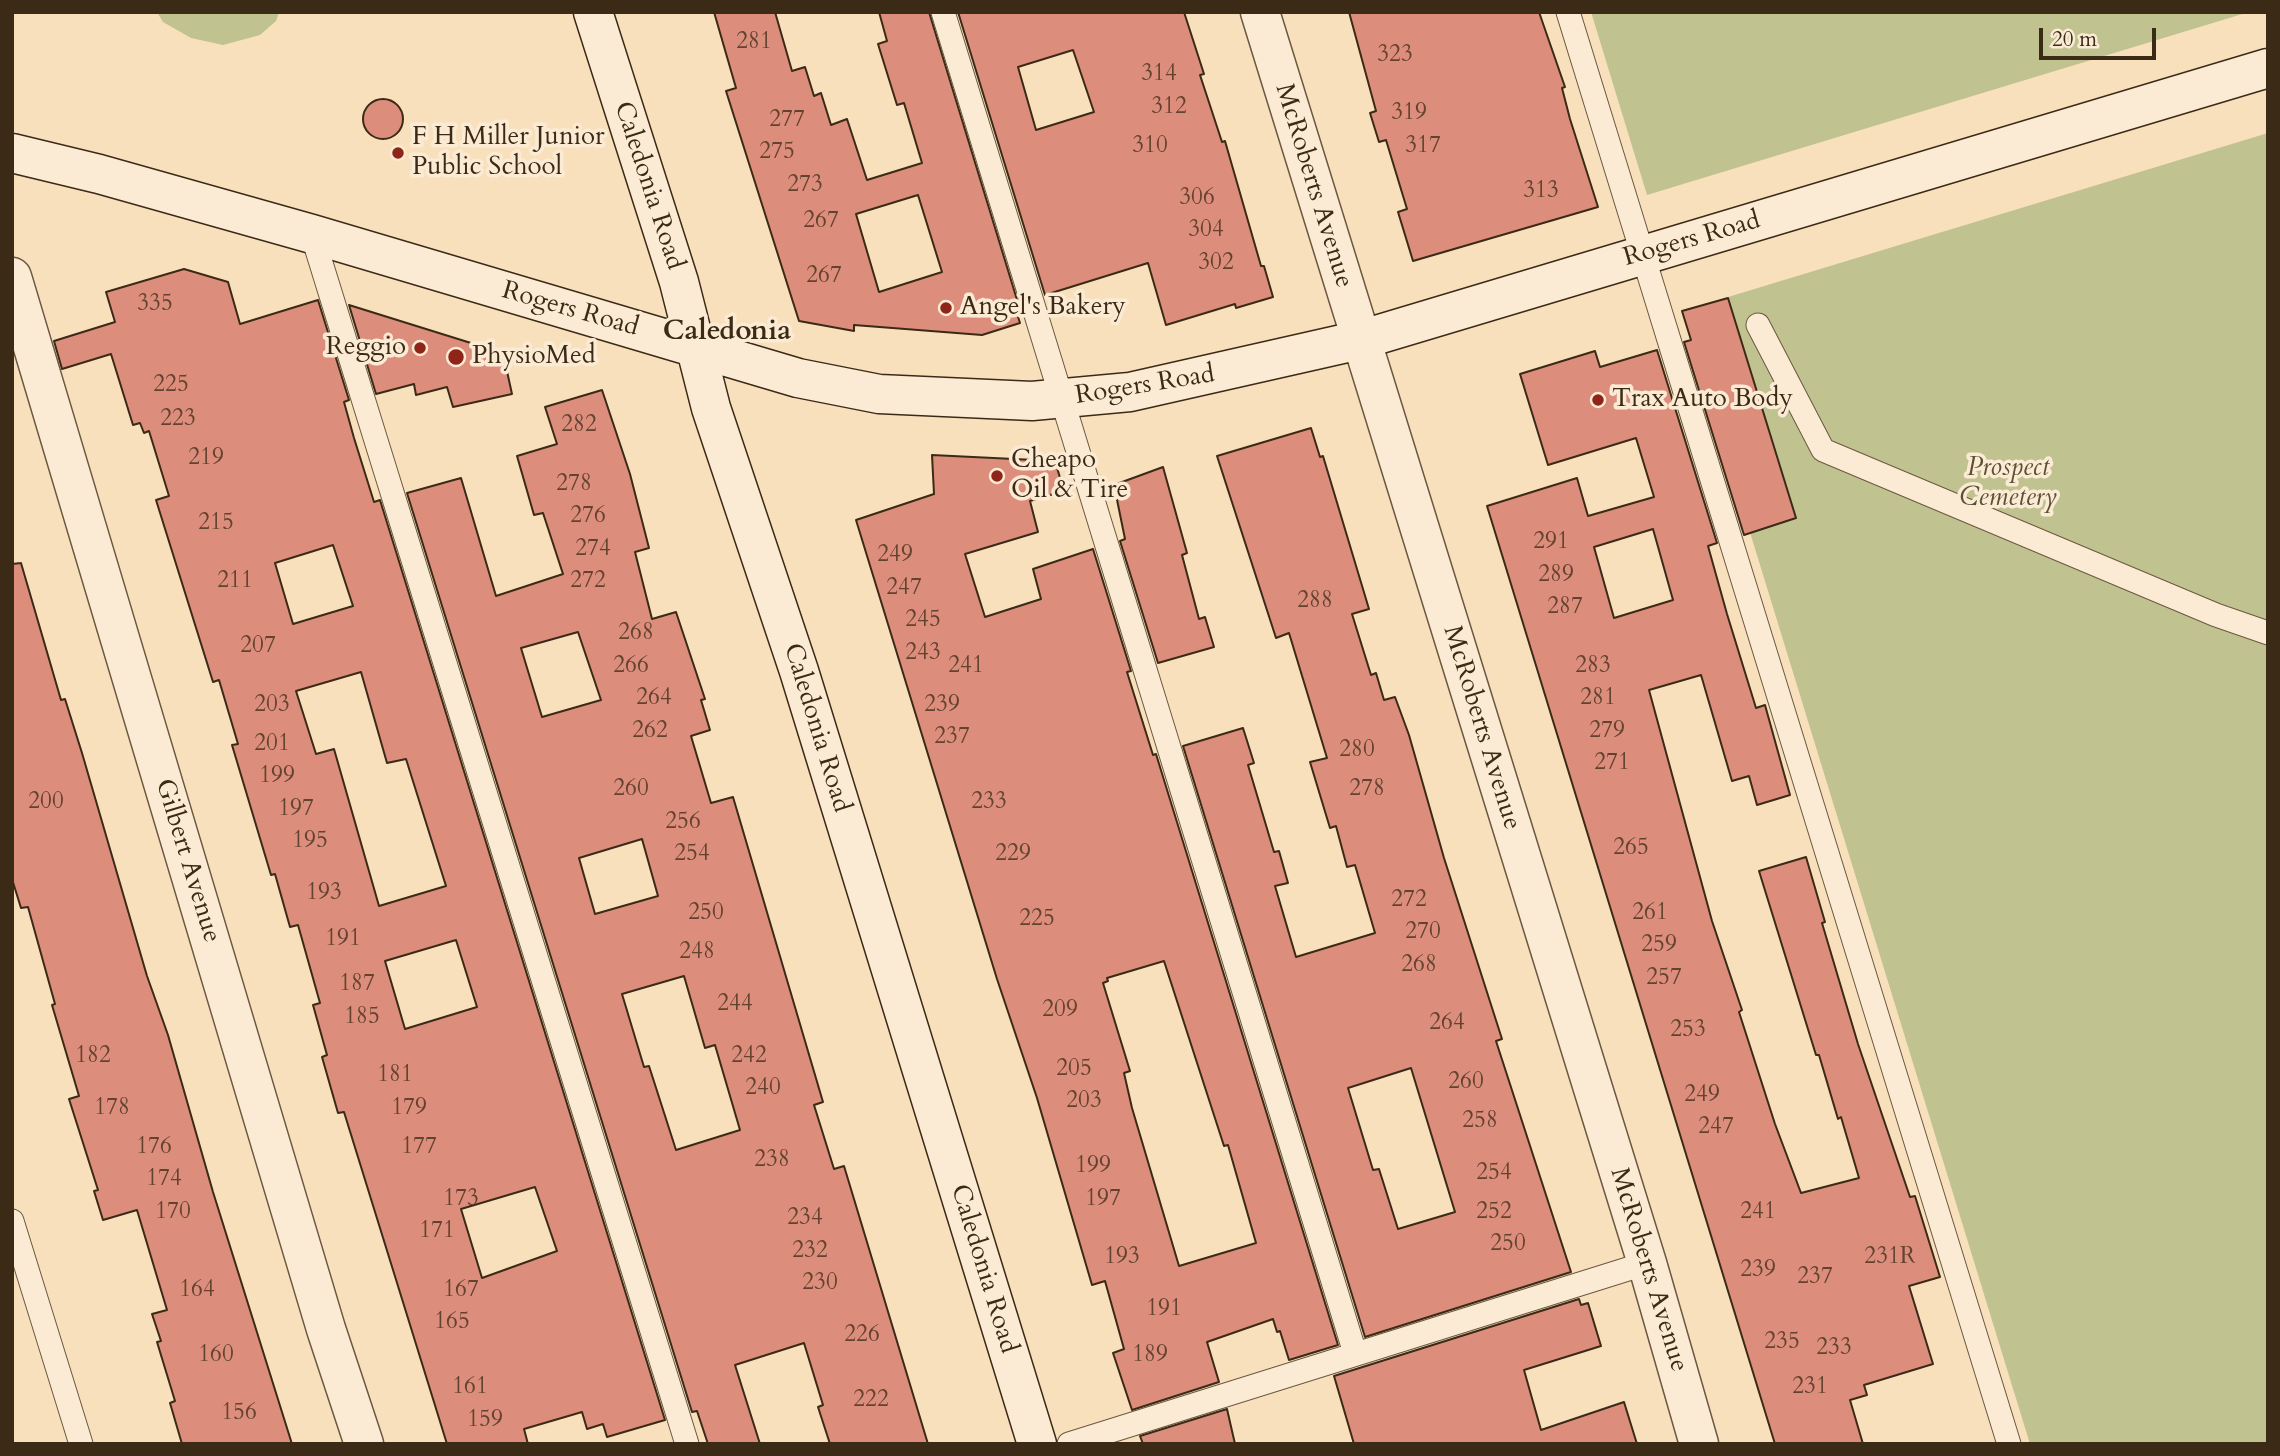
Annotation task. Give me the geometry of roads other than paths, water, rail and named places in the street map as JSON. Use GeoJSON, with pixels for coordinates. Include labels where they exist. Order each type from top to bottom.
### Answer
{"type":"FeatureCollection","features":[{"type":"Feature","properties":{"kind":"street","name":"Caledonia Road"},"geometry":{"type":"LineString","coordinates":[[593,12],[680,282],[711,408],[799,671],[1037,1444]]}},
{"type":"Feature","properties":{"kind":"street","name":"McRoberts Avenue"},"geometry":{"type":"LineString","coordinates":[[1260,12],[1647,1263],[1699,1444]]}},
{"type":"Feature","properties":{"kind":"street","name":"Rogers Road"},"geometry":{"type":"LineString","coordinates":[[12,153],[99,174],[312,234],[798,378],[880,394],[989,401],[1063,400],[1130,393],[1360,340],[2268,68]]}},
{"type":"Feature","properties":{"kind":"street","name":"Gilbert Avenue"},"geometry":{"type":"LineString","coordinates":[[12,277],[322,1315],[364,1444]]}},
{"type":"Feature","properties":{"kind":"lane"},"geometry":{"type":"LineString","coordinates":[[943,12],[1354,1353]]}},
{"type":"Feature","properties":{"kind":"lane"},"geometry":{"type":"LineString","coordinates":[[1568,12],[2009,1444]]}},
{"type":"Feature","properties":{"kind":"lane"},"geometry":{"type":"LineString","coordinates":[[312,234],[687,1444]]}},
{"type":"Feature","properties":{"kind":"lane"},"geometry":{"type":"LineString","coordinates":[[1758,325],[1823,450],[2216,615],[2268,633]]}},
{"type":"Feature","properties":{"kind":"lane"},"geometry":{"type":"LineString","coordinates":[[12,1221],[80,1444]]}},
{"type":"Feature","properties":{"kind":"lane"},"geometry":{"type":"LineString","coordinates":[[1069,1444],[1647,1263]]}},
{"type":"Feature","properties":{"kind":"place","name":"F H Miller Junior Public School"},"geometry":{"type":"Point","coordinates":[398,153]}},
{"type":"Feature","properties":{"kind":"place","name":"Angel's Bakery"},"geometry":{"type":"Point","coordinates":[946,308]}},
{"type":"Feature","properties":{"kind":"place","name":"Reggio"},"geometry":{"type":"Point","coordinates":[420,348]}},
{"type":"Feature","properties":{"kind":"place","name":"PhysioMed"},"geometry":{"type":"Point","coordinates":[456,357]}},
{"type":"Feature","properties":{"kind":"place","name":"Trax Auto Body"},"geometry":{"type":"Point","coordinates":[1598,400]}},
{"type":"Feature","properties":{"kind":"place","name":"Cheapo Oil & Tire"},"geometry":{"type":"Point","coordinates":[997,476]}},
{"type":"Feature","properties":{"kind":"district","name":"Caledonia"},"geometry":{"type":"Point","coordinates":[727,333]}},
{"type":"Feature","properties":{"kind":"park label","name":"Prospect Cemetery"},"geometry":{"type":"Point","coordinates":[2008,484]}}]}
